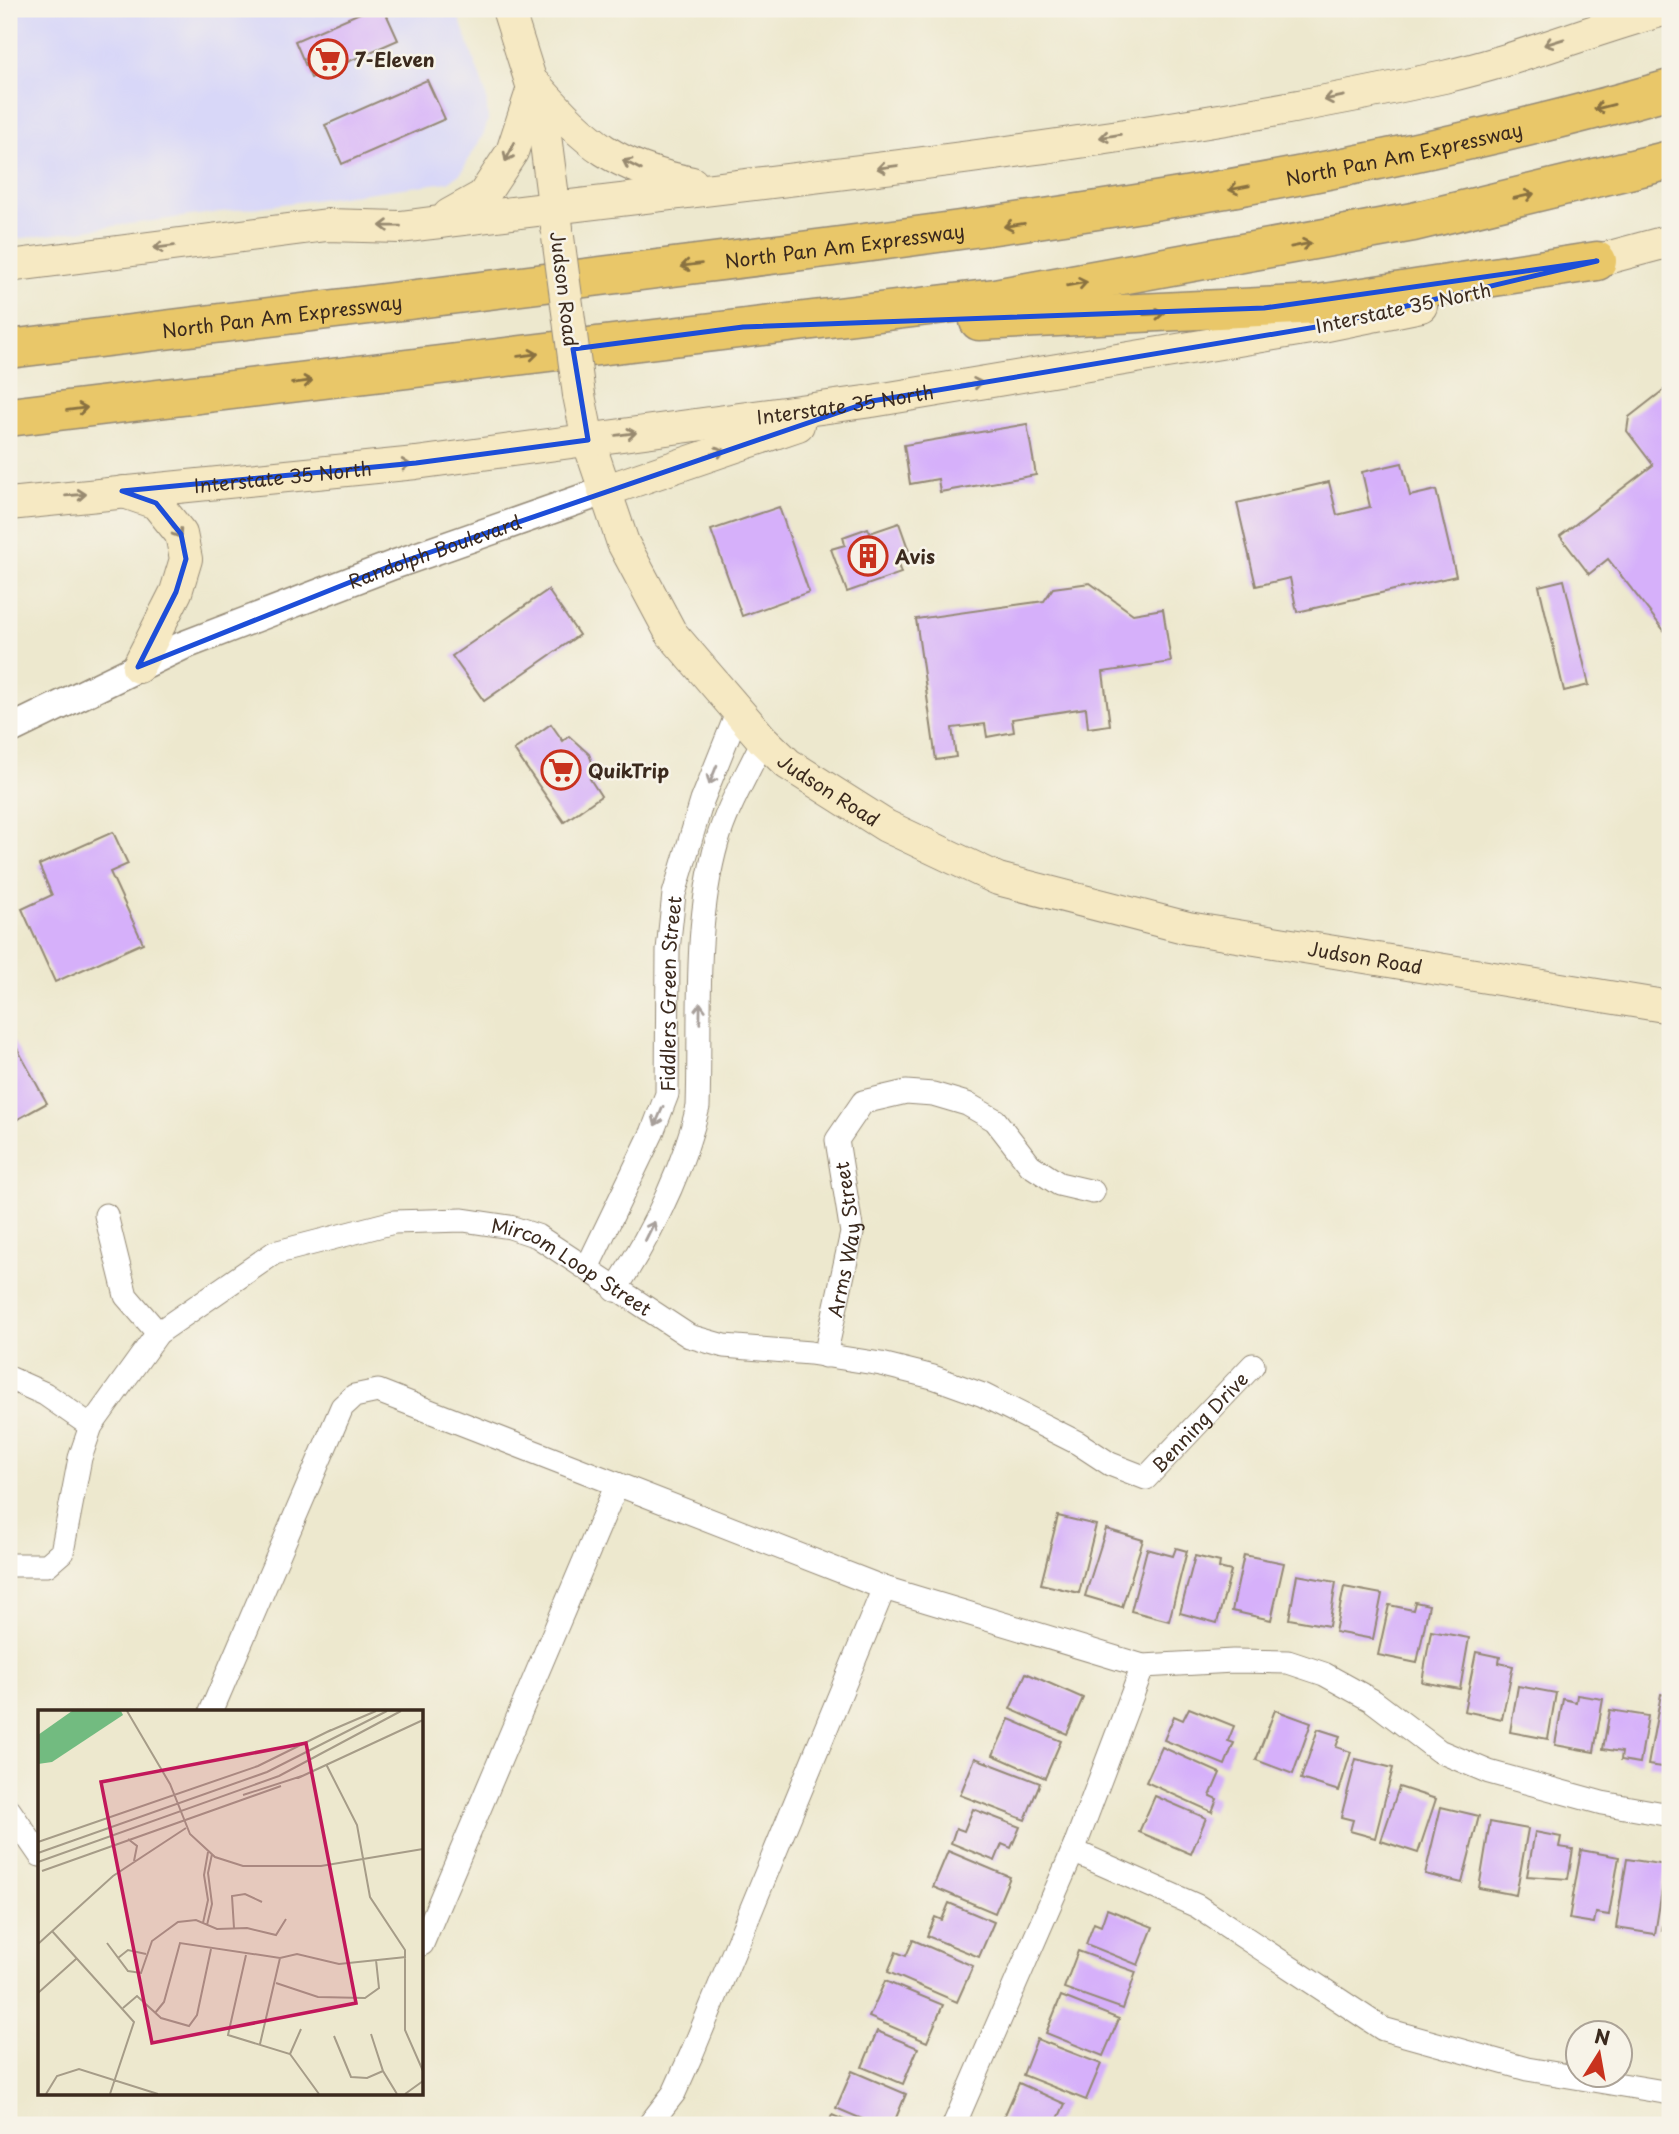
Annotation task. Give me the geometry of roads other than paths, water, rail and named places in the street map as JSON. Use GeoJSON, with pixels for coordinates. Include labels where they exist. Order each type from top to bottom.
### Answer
{"type":"FeatureCollection","features":[{"type":"Feature","properties":{"kind":"highway","name":"North Pan Am Expressway"},"geometry":{"type":"LineString","coordinates":[[9,349],[1013,225],[1332,170],[1520,128],[1670,89]]}},
{"type":"Feature","properties":{"kind":"highway"},"geometry":{"type":"LineString","coordinates":[[9,417],[995,298],[1413,222],[1670,160]]}},
{"type":"Feature","properties":{"kind":"highway"},"geometry":{"type":"LineString","coordinates":[[743,327],[1031,319],[1264,308],[1375,296],[1597,261]]}},
{"type":"Feature","properties":{"kind":"main road","name":"Judson Road"},"geometry":{"type":"LineString","coordinates":[[508,9],[543,120],[579,395],[588,440],[604,491],[623,542],[671,633],[763,740],[788,764],[886,826],[998,879],[1188,928],[1670,1007]]}},
{"type":"Feature","properties":{"kind":"main road"},"geometry":{"type":"LineString","coordinates":[[9,267],[327,225],[400,227],[435,222],[557,222],[721,188],[1024,149],[1269,111],[1447,76],[1667,9]]}},
{"type":"Feature","properties":{"kind":"main road"},"geometry":{"type":"LineString","coordinates":[[435,222],[483,196],[512,152],[532,84],[599,149],[649,174],[721,188]]}},
{"type":"Feature","properties":{"kind":"main road","name":"Interstate 35 North"},"geometry":{"type":"LineString","coordinates":[[9,504],[416,463],[872,401],[1322,326],[1430,304],[1670,241]]}},
{"type":"Feature","properties":{"kind":"main road","name":"Randolph Boulevard"},"geometry":{"type":"LineString","coordinates":[[604,491],[872,401]]}},
{"type":"Feature","properties":{"kind":"main road"},"geometry":{"type":"LineString","coordinates":[[122,491],[156,503],[181,534],[186,559],[176,592],[138,667]]}},
{"type":"Feature","properties":{"kind":"street","name":"Randolph Boulevard"},"geometry":{"type":"LineString","coordinates":[[9,730],[183,646],[393,565],[604,491]]}},
{"type":"Feature","properties":{"kind":"street","name":"Fiddlers Green Street"},"geometry":{"type":"LineString","coordinates":[[587,1268],[652,1133],[667,1094],[668,950],[674,894],[702,801],[738,711]]}},
{"type":"Feature","properties":{"kind":"street","name":"Fiddlers Green Street"},"geometry":{"type":"LineString","coordinates":[[615,1290],[678,1174],[698,1107],[701,936],[708,879],[718,839],[763,740]]}},
{"type":"Feature","properties":{"kind":"street","name":"Arms Way Street"},"geometry":{"type":"LineString","coordinates":[[825,1356],[852,1233],[837,1140],[863,1102],[906,1092],[933,1094],[967,1104],[995,1120],[1030,1165],[1059,1184],[1093,1192]]}},
{"type":"Feature","properties":{"kind":"street"},"geometry":{"type":"LineString","coordinates":[[106,1215],[126,1296],[158,1333]]}},
{"type":"Feature","properties":{"kind":"street","name":"Mircom Loop Street"},"geometry":{"type":"LineString","coordinates":[[9,1565],[47,1565],[62,1552],[76,1478],[91,1426],[158,1333],[274,1253],[394,1222],[463,1220],[510,1227],[537,1236],[587,1268],[615,1290],[689,1336],[724,1346],[881,1364],[933,1377],[983,1395],[1077,1443],[1110,1464],[1146,1478]]}},
{"type":"Feature","properties":{"kind":"street","name":"Benning Drive"},"geometry":{"type":"LineString","coordinates":[[1146,1478],[1253,1365]]}},
{"type":"Feature","properties":{"kind":"street"},"geometry":{"type":"LineString","coordinates":[[9,1378],[44,1394],[91,1426]]}},
{"type":"Feature","properties":{"kind":"street"},"geometry":{"type":"LineString","coordinates":[[212,1710],[342,1407],[354,1396],[378,1391],[884,1588],[1143,1666],[1233,1661],[1288,1662],[1324,1675],[1373,1701],[1440,1751],[1489,1772],[1602,1803],[1670,1815]]}},
{"type":"Feature","properties":{"kind":"street"},"geometry":{"type":"LineString","coordinates":[[424,1939],[617,1484]]}},
{"type":"Feature","properties":{"kind":"street"},"geometry":{"type":"LineString","coordinates":[[649,2125],[674,2093],[692,2053],[884,1588]]}},
{"type":"Feature","properties":{"kind":"street"},"geometry":{"type":"LineString","coordinates":[[954,2125],[1073,1850],[1143,1666]]}},
{"type":"Feature","properties":{"kind":"street"},"geometry":{"type":"LineString","coordinates":[[9,1810],[38,1852]]}},
{"type":"Feature","properties":{"kind":"street"},"geometry":{"type":"LineString","coordinates":[[1073,1850],[1197,1906],[1383,2029],[1527,2069],[1670,2093]]}},
{"type":"Feature","properties":{"kind":"place","name":"7-Eleven"},"geometry":{"type":"Point","coordinates":[328,59]}},
{"type":"Feature","properties":{"kind":"place","name":"Avis"},"geometry":{"type":"Point","coordinates":[868,556]}},
{"type":"Feature","properties":{"kind":"place","name":"QuikTrip"},"geometry":{"type":"Point","coordinates":[561,770]}}]}
